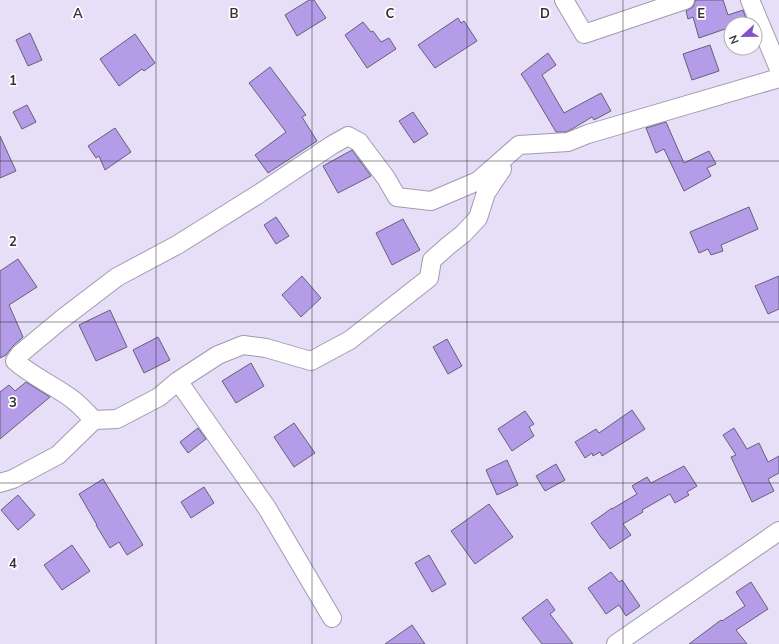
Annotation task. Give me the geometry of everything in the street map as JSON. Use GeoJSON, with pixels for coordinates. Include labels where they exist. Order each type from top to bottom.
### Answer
{"type":"FeatureCollection","features":[{"type":"Feature","properties":{"kind":"street"},"geometry":{"type":"LineString","coordinates":[[564,0],[584,34],[685,0]]}},
{"type":"Feature","properties":{"kind":"street"},"geometry":{"type":"LineString","coordinates":[[750,0],[779,69]]}},
{"type":"Feature","properties":{"kind":"street"},"geometry":{"type":"LineString","coordinates":[[94,420],[73,399],[44,380],[25,370],[15,361],[20,354],[62,319],[117,277],[178,244],[348,136],[359,142],[386,178],[397,197],[431,201],[478,181],[519,145],[568,142],[596,132],[779,78]]}},
{"type":"Feature","properties":{"kind":"street"},"geometry":{"type":"LineString","coordinates":[[0,483],[13,479],[58,454],[94,420],[117,419],[159,397],[178,381],[218,355],[243,345],[266,348],[310,361],[350,340],[429,278],[432,260],[463,234],[478,218],[486,193],[519,145]]}},
{"type":"Feature","properties":{"kind":"street"},"geometry":{"type":"LineString","coordinates":[[178,381],[267,508],[332,618]]}},
{"type":"Feature","properties":{"kind":"street"},"geometry":{"type":"LineString","coordinates":[[616,644],[779,531]]}},
{"type":"Feature","properties":{"kind":"building"},"geometry":{"type":"Polygon","coordinates":[[[309,0],[314,0],[326,18],[297,36],[285,15],[309,0]]]}},
{"type":"Feature","properties":{"kind":"building"},"geometry":{"type":"Polygon","coordinates":[[[695,0],[723,0],[728,15],[743,10],[745,16],[723,16],[723,30],[699,38],[693,17],[688,19],[686,11],[693,7],[695,0]]]}},
{"type":"Feature","properties":{"kind":"building"},"geometry":{"type":"Polygon","coordinates":[[[458,18],[461,23],[464,21],[477,41],[435,68],[418,45],[458,18]]]}},
{"type":"Feature","properties":{"kind":"building"},"geometry":{"type":"Polygon","coordinates":[[[363,22],[371,32],[373,31],[381,42],[389,38],[396,49],[367,68],[345,35],[363,22]]]}},
{"type":"Feature","properties":{"kind":"building"},"geometry":{"type":"Polygon","coordinates":[[[30,33],[42,60],[28,66],[16,40],[30,33]]]}},
{"type":"Feature","properties":{"kind":"building"},"geometry":{"type":"Polygon","coordinates":[[[135,34],[155,63],[144,71],[142,69],[119,86],[100,59],[135,34]]]}},
{"type":"Feature","properties":{"kind":"building"},"geometry":{"type":"Polygon","coordinates":[[[710,45],[719,71],[692,80],[683,54],[710,45]]]}},
{"type":"Feature","properties":{"kind":"building"},"geometry":{"type":"Polygon","coordinates":[[[548,53],[556,65],[542,75],[564,113],[601,93],[611,111],[594,120],[592,117],[566,132],[556,132],[521,74],[548,53]]]}},
{"type":"Feature","properties":{"kind":"building"},"geometry":{"type":"Polygon","coordinates":[[[270,67],[306,115],[302,117],[317,141],[268,173],[255,155],[286,132],[249,83],[270,67]]]}},
{"type":"Feature","properties":{"kind":"building"},"geometry":{"type":"Polygon","coordinates":[[[27,105],[36,122],[22,129],[13,112],[27,105]]]}},
{"type":"Feature","properties":{"kind":"building"},"geometry":{"type":"Polygon","coordinates":[[[413,112],[428,134],[414,143],[399,121],[413,112]]]}},
{"type":"Feature","properties":{"kind":"building"},"geometry":{"type":"Polygon","coordinates":[[[666,122],[684,163],[709,151],[716,164],[707,168],[711,176],[684,191],[664,149],[656,153],[646,128],[666,122]]]}},
{"type":"Feature","properties":{"kind":"building"},"geometry":{"type":"Polygon","coordinates":[[[115,128],[131,152],[105,170],[99,156],[96,158],[88,146],[115,128]]]}},
{"type":"Feature","properties":{"kind":"building"},"geometry":{"type":"Polygon","coordinates":[[[0,136],[16,171],[0,178],[0,136]]]}},
{"type":"Feature","properties":{"kind":"building"},"geometry":{"type":"Polygon","coordinates":[[[352,150],[371,176],[338,193],[323,166],[352,150]]]}},
{"type":"Feature","properties":{"kind":"building"},"geometry":{"type":"Polygon","coordinates":[[[749,207],[758,229],[721,245],[723,251],[711,255],[708,249],[699,253],[690,232],[749,207]]]}},
{"type":"Feature","properties":{"kind":"building"},"geometry":{"type":"Polygon","coordinates":[[[276,217],[289,236],[276,244],[264,225],[276,217]]]}},
{"type":"Feature","properties":{"kind":"building"},"geometry":{"type":"Polygon","coordinates":[[[403,219],[420,250],[392,265],[376,233],[403,219]]]}},
{"type":"Feature","properties":{"kind":"building"},"geometry":{"type":"Polygon","coordinates":[[[18,259],[37,287],[9,305],[23,337],[6,355],[0,358],[0,271],[18,259]]]}},
{"type":"Feature","properties":{"kind":"building"},"geometry":{"type":"Polygon","coordinates":[[[302,276],[321,298],[301,317],[282,295],[302,276]]]}},
{"type":"Feature","properties":{"kind":"building"},"geometry":{"type":"Polygon","coordinates":[[[779,276],[779,309],[768,314],[755,286],[779,276]]]}},
{"type":"Feature","properties":{"kind":"building"},"geometry":{"type":"Polygon","coordinates":[[[110,310],[127,347],[96,361],[79,325],[110,310]]]}},
{"type":"Feature","properties":{"kind":"building"},"geometry":{"type":"Polygon","coordinates":[[[158,337],[170,360],[144,373],[133,350],[158,337]]]}},
{"type":"Feature","properties":{"kind":"building"},"geometry":{"type":"Polygon","coordinates":[[[447,339],[462,366],[448,374],[433,347],[447,339]]]}},
{"type":"Feature","properties":{"kind":"building"},"geometry":{"type":"Polygon","coordinates":[[[251,363],[264,386],[236,403],[222,381],[251,363]]]}},
{"type":"Feature","properties":{"kind":"building"},"geometry":{"type":"Polygon","coordinates":[[[26,382],[50,397],[0,439],[0,392],[9,385],[15,391],[26,382]]]}},
{"type":"Feature","properties":{"kind":"building"},"geometry":{"type":"Polygon","coordinates":[[[632,410],[645,429],[602,456],[600,452],[593,456],[592,453],[585,458],[575,442],[596,429],[599,433],[632,410]]]}},
{"type":"Feature","properties":{"kind":"building"},"geometry":{"type":"Polygon","coordinates":[[[525,411],[534,424],[529,427],[534,436],[512,451],[498,429],[525,411]]]}},
{"type":"Feature","properties":{"kind":"building"},"geometry":{"type":"Polygon","coordinates":[[[294,423],[315,453],[294,467],[274,437],[294,423]]]}},
{"type":"Feature","properties":{"kind":"building"},"geometry":{"type":"Polygon","coordinates":[[[198,428],[206,439],[188,453],[180,442],[198,428]]]}},
{"type":"Feature","properties":{"kind":"building"},"geometry":{"type":"Polygon","coordinates":[[[734,428],[747,449],[759,443],[768,462],[779,456],[779,473],[768,479],[774,491],[752,502],[731,457],[736,455],[723,435],[734,428]]]}},
{"type":"Feature","properties":{"kind":"building"},"geometry":{"type":"Polygon","coordinates":[[[507,460],[518,485],[497,495],[486,470],[507,460]]]}},
{"type":"Feature","properties":{"kind":"building"},"geometry":{"type":"Polygon","coordinates":[[[556,464],[565,480],[545,491],[536,476],[556,464]]]}},
{"type":"Feature","properties":{"kind":"building"},"geometry":{"type":"Polygon","coordinates":[[[684,466],[697,486],[687,492],[689,495],[675,503],[670,494],[642,510],[643,512],[623,524],[631,535],[610,549],[591,523],[612,508],[637,494],[632,486],[647,477],[651,483],[684,466]]]}},
{"type":"Feature","properties":{"kind":"building"},"geometry":{"type":"Polygon","coordinates":[[[103,479],[143,545],[127,555],[119,542],[110,548],[79,494],[103,479]]]}},
{"type":"Feature","properties":{"kind":"building"},"geometry":{"type":"Polygon","coordinates":[[[204,487],[214,503],[191,518],[181,502],[204,487]]]}},
{"type":"Feature","properties":{"kind":"building"},"geometry":{"type":"Polygon","coordinates":[[[18,495],[35,515],[18,530],[1,510],[18,495]]]}},
{"type":"Feature","properties":{"kind":"building"},"geometry":{"type":"Polygon","coordinates":[[[489,504],[513,537],[475,564],[451,531],[489,504]]]}},
{"type":"Feature","properties":{"kind":"building"},"geometry":{"type":"Polygon","coordinates":[[[72,545],[90,571],[62,590],[44,565],[72,545]]]}},
{"type":"Feature","properties":{"kind":"building"},"geometry":{"type":"Polygon","coordinates":[[[429,555],[446,584],[432,592],[415,563],[429,555]]]}},
{"type":"Feature","properties":{"kind":"building"},"geometry":{"type":"Polygon","coordinates":[[[611,572],[619,582],[622,580],[640,606],[626,616],[619,605],[606,614],[588,588],[611,572]]]}},
{"type":"Feature","properties":{"kind":"building"},"geometry":{"type":"Polygon","coordinates":[[[751,582],[768,609],[736,630],[747,644],[689,644],[721,620],[722,621],[745,606],[736,592],[751,582]]]}},
{"type":"Feature","properties":{"kind":"building"},"geometry":{"type":"Polygon","coordinates":[[[547,599],[555,610],[550,614],[573,644],[542,644],[522,618],[547,599]]]}},
{"type":"Feature","properties":{"kind":"building"},"geometry":{"type":"Polygon","coordinates":[[[412,625],[425,644],[385,644],[412,625]]]}}]}
